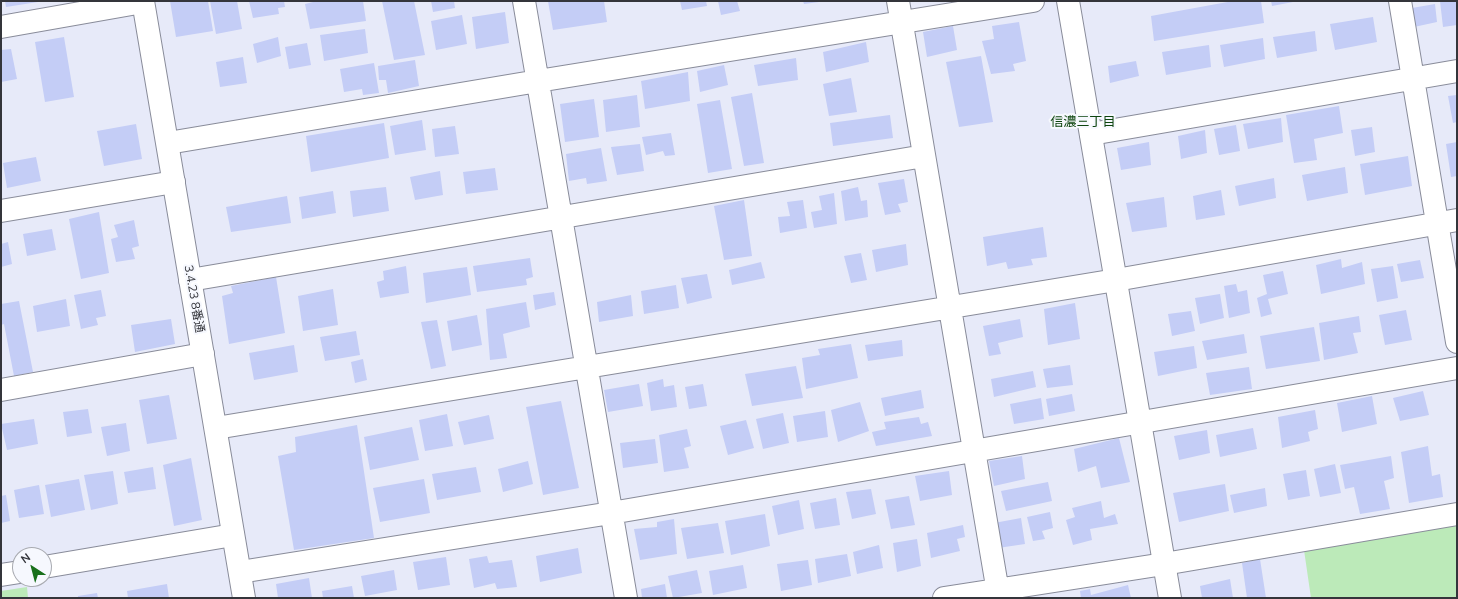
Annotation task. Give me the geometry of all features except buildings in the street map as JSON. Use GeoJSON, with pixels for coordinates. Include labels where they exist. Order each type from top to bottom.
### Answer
{"type":"FeatureCollection","features":[{"type":"Feature","properties":{"kind":"street"},"geometry":{"type":"LineString","coordinates":[[1,26],[143,1]]}},
{"type":"Feature","properties":{"kind":"street","name":"3.4.23 8番通"},"geometry":{"type":"LineString","coordinates":[[143,1],[204,354],[244,598]]}},
{"type":"Feature","properties":{"kind":"street"},"geometry":{"type":"LineString","coordinates":[[524,1],[626,598]]}},
{"type":"Feature","properties":{"kind":"street"},"geometry":{"type":"LineString","coordinates":[[898,1],[951,307],[998,593]]}},
{"type":"Feature","properties":{"kind":"street"},"geometry":{"type":"LineString","coordinates":[[168,143],[538,81],[1033,1]]}},
{"type":"Feature","properties":{"kind":"street"},"geometry":{"type":"LineString","coordinates":[[1068,1],[1170,598]]}},
{"type":"Feature","properties":{"kind":"street"},"geometry":{"type":"LineString","coordinates":[[1400,1],[1413,78],[1447,222],[1457,342]]}},
{"type":"Feature","properties":{"kind":"street"},"geometry":{"type":"LineString","coordinates":[[1091,134],[1457,70]]}},
{"type":"Feature","properties":{"kind":"street"},"geometry":{"type":"LineString","coordinates":[[190,280],[924,156]]}},
{"type":"Feature","properties":{"kind":"street"},"geometry":{"type":"LineString","coordinates":[[1,211],[174,182]]}},
{"type":"Feature","properties":{"kind":"street"},"geometry":{"type":"LineString","coordinates":[[216,428],[1116,280],[1447,222]]}},
{"type":"Feature","properties":{"kind":"street"},"geometry":{"type":"LineString","coordinates":[[1,390],[204,354]]}},
{"type":"Feature","properties":{"kind":"street"},"geometry":{"type":"LineString","coordinates":[[240,572],[611,513],[975,452],[1457,368]]}},
{"type":"Feature","properties":{"kind":"street"},"geometry":{"type":"LineString","coordinates":[[944,598],[998,593],[1457,514]]}},
{"type":"Feature","properties":{"kind":"street"},"geometry":{"type":"LineString","coordinates":[[52,567],[233,535]]}},
{"type":"Feature","properties":{"kind":"street"},"geometry":{"type":"LineString","coordinates":[[1,575],[12,573]]}},
{"type":"Feature","properties":{"kind":"green space"},"geometry":{"type":"Polygon","coordinates":[[[1457,525],[1457,598],[1311,598],[1304,550],[1457,525]]]}},
{"type":"Feature","properties":{"kind":"green space"},"geometry":{"type":"Polygon","coordinates":[[[27,587],[28,598],[1,598],[1,591],[27,587]]]}},
{"type":"Feature","properties":{"kind":"district","name":"信濃三丁目"},"geometry":{"type":"Point","coordinates":[1083,122]}}]}
